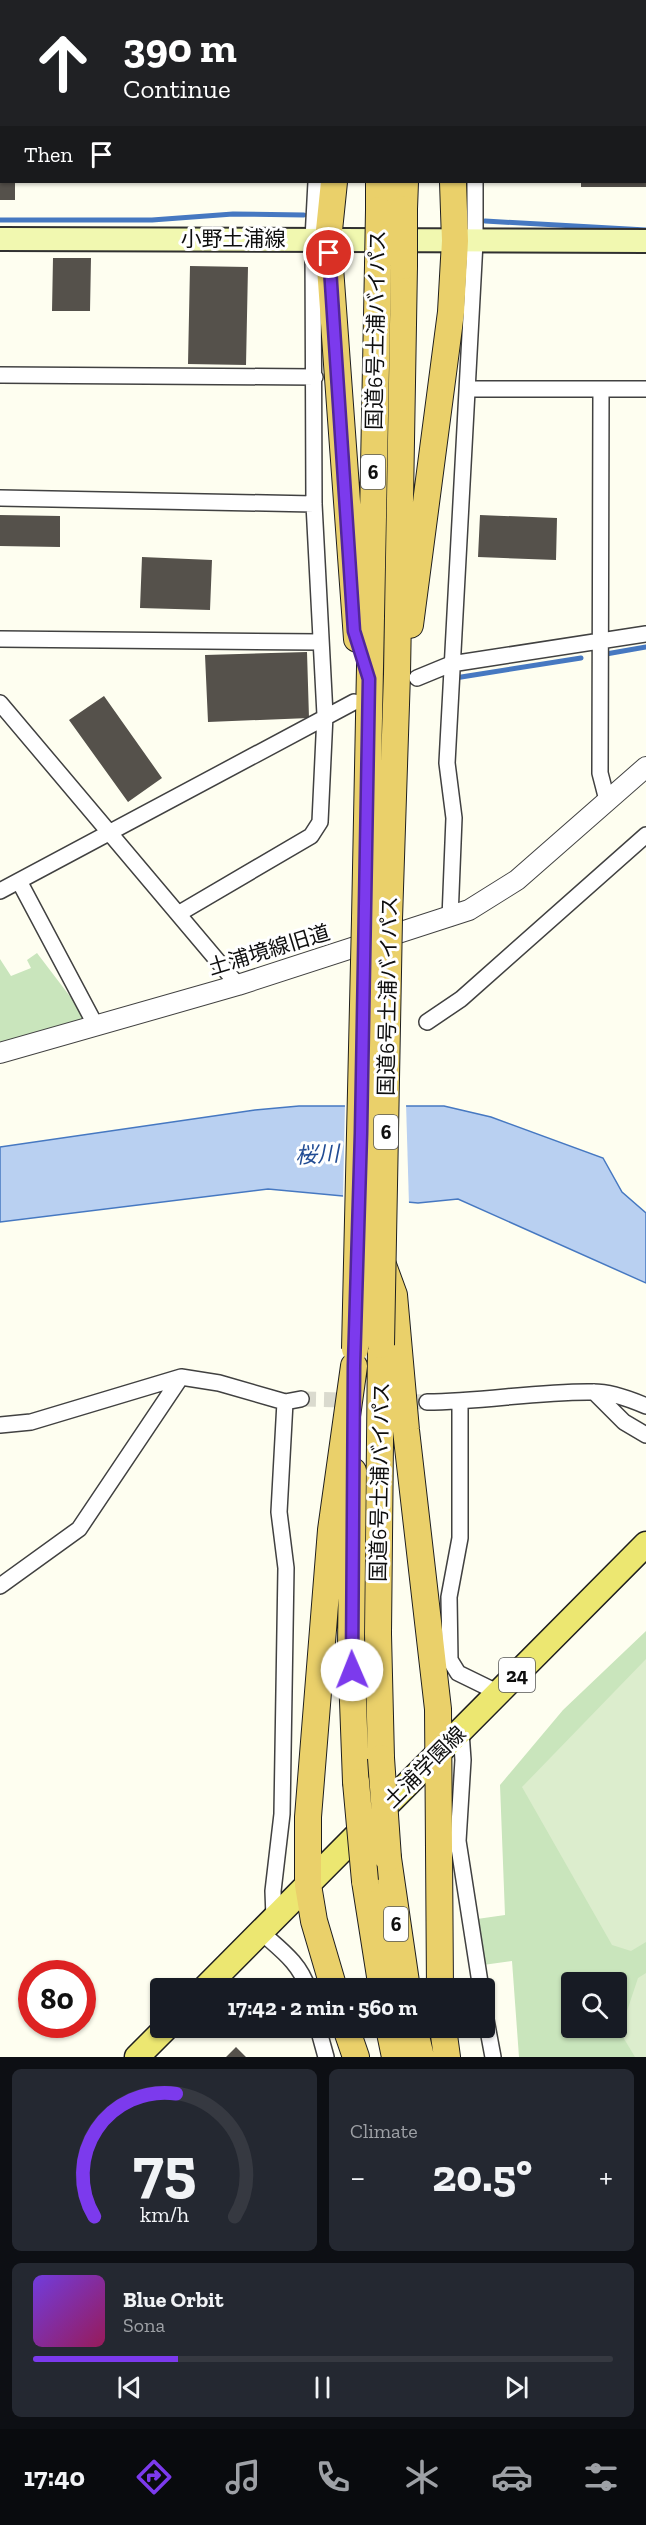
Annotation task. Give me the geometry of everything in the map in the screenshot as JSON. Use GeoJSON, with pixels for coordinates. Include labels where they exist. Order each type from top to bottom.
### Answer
{"type":"FeatureCollection","features":[{"type":"Feature","properties":{"kind":"highway"},"geometry":{"type":"LineString","coordinates":[[334,183],[321,239],[354,631],[369,679]]}},
{"type":"Feature","properties":{"kind":"highway","name":"国道6号土浦バイパス"},"geometry":{"type":"LineString","coordinates":[[379,183],[369,679],[377,919],[383,1263],[390,1346],[378,1634],[381,1758],[388,1858],[405,1978]]}},
{"type":"Feature","properties":{"kind":"highway","name":"国道6号土浦バイパス"},"geometry":{"type":"LineString","coordinates":[[380,1978],[364,1881],[356,1782],[351,1648],[354,1358],[377,919],[407,676],[405,183]]}},
{"type":"Feature","properties":{"kind":"highway"},"geometry":{"type":"LineString","coordinates":[[407,676],[408,645],[451,312],[465,242],[453,183]]}},
{"type":"Feature","properties":{"kind":"highway"},"geometry":{"type":"LineString","coordinates":[[390,1346],[436,1683],[440,1752],[440,1978]]}},
{"type":"Feature","properties":{"kind":"highway"},"geometry":{"type":"LineString","coordinates":[[331,1978],[314,1921],[308,1885],[308,1817],[331,1530],[354,1358]]}},
{"type":"Feature","properties":{"kind":"highway"},"geometry":{"type":"LineString","coordinates":[[349,2038],[356,2057]]}},
{"type":"Feature","properties":{"kind":"highway"},"geometry":{"type":"LineString","coordinates":[[391,2038],[395,2057]]}},
{"type":"Feature","properties":{"kind":"highway"},"geometry":{"type":"LineString","coordinates":[[416,2038],[421,2057]]}},
{"type":"Feature","properties":{"kind":"highway"},"geometry":{"type":"LineString","coordinates":[[444,2038],[447,2057]]}},
{"type":"Feature","properties":{"kind":"main road","name":"小野土浦線"},"geometry":{"type":"LineString","coordinates":[[0,239],[646,241]]}},
{"type":"Feature","properties":{"kind":"main road","name":"土浦学園線"},"geometry":{"type":"LineString","coordinates":[[215,1978],[646,1544]]}},
{"type":"Feature","properties":{"kind":"main road"},"geometry":{"type":"LineString","coordinates":[[137,2057],[156,2038]]}},
{"type":"Feature","properties":{"kind":"street"},"geometry":{"type":"LineString","coordinates":[[178,914],[311,837],[320,822],[325,715],[315,504],[315,377],[321,239],[316,183]]}},
{"type":"Feature","properties":{"kind":"street"},"geometry":{"type":"LineString","coordinates":[[450,918],[454,818],[447,763],[468,389],[465,242],[475,183]]}},
{"type":"Feature","properties":{"kind":"street"},"geometry":{"type":"LineString","coordinates":[[0,375],[315,377]]}},
{"type":"Feature","properties":{"kind":"street"},"geometry":{"type":"LineString","coordinates":[[468,389],[646,389]]}},
{"type":"Feature","properties":{"kind":"street"},"geometry":{"type":"LineString","coordinates":[[601,390],[600,773],[607,800]]}},
{"type":"Feature","properties":{"kind":"street"},"geometry":{"type":"LineString","coordinates":[[0,498],[315,504]]}},
{"type":"Feature","properties":{"kind":"street"},"geometry":{"type":"LineString","coordinates":[[407,676],[451,664],[646,634]]}},
{"type":"Feature","properties":{"kind":"street"},"geometry":{"type":"LineString","coordinates":[[0,639],[320,642]]}},
{"type":"Feature","properties":{"kind":"street"},"geometry":{"type":"LineString","coordinates":[[0,891],[325,715],[354,702]]}},
{"type":"Feature","properties":{"kind":"street"},"geometry":{"type":"LineString","coordinates":[[0,703],[238,985]]}},
{"type":"Feature","properties":{"kind":"street","name":"土浦境線旧道"},"geometry":{"type":"LineString","coordinates":[[0,1053],[238,985],[450,918],[489,900],[517,880],[646,767]]}},
{"type":"Feature","properties":{"kind":"street"},"geometry":{"type":"LineString","coordinates":[[427,1022],[470,992],[646,835]]}},
{"type":"Feature","properties":{"kind":"street"},"geometry":{"type":"LineString","coordinates":[[19,881],[96,1026]]}},
{"type":"Feature","properties":{"kind":"street"},"geometry":{"type":"LineString","coordinates":[[0,1586],[79,1529],[182,1377]]}},
{"type":"Feature","properties":{"kind":"street"},"geometry":{"type":"LineString","coordinates":[[0,1425],[31,1422],[182,1377],[219,1383],[285,1402],[301,1399]]}},
{"type":"Feature","properties":{"kind":"street"},"geometry":{"type":"LineString","coordinates":[[594,1392],[624,1422],[646,1435]]}},
{"type":"Feature","properties":{"kind":"street"},"geometry":{"type":"LineString","coordinates":[[427,1402],[460,1402],[594,1392],[629,1399],[646,1406]]}},
{"type":"Feature","properties":{"kind":"street"},"geometry":{"type":"LineString","coordinates":[[285,1402],[279,1512],[286,1568],[282,1814],[268,1925],[305,1978]]}},
{"type":"Feature","properties":{"kind":"street"},"geometry":{"type":"LineString","coordinates":[[460,1402],[460,1538],[449,1597],[450,1660],[458,1673],[499,1693]]}},
{"type":"Feature","properties":{"kind":"street"},"geometry":{"type":"LineString","coordinates":[[461,1732],[463,1760],[458,1841],[479,1978]]}},
{"type":"Feature","properties":{"kind":"street"},"geometry":{"type":"LineString","coordinates":[[321,2038],[326,2057]]}},
{"type":"Feature","properties":{"kind":"street"},"geometry":{"type":"LineString","coordinates":[[489,2038],[493,2057]]}},
{"type":"Feature","properties":{"kind":"green space"},"geometry":{"type":"Polygon","coordinates":[[[37,953],[91,1024],[0,1047],[0,959],[11,976],[31,968],[27,960],[37,953]]]}},
{"type":"Feature","properties":{"kind":"green space"},"geometry":{"type":"Polygon","coordinates":[[[646,1631],[646,2057],[519,2057],[512,1961],[483,1965],[477,1919],[505,1915],[500,1785],[563,1710],[646,1631]]]}},
{"type":"Feature","properties":{"kind":"green space"},"geometry":{"type":"Polygon","coordinates":[[[646,1659],[646,1942],[631,1951],[612,1945],[522,1787],[646,1659]]]}},
{"type":"Feature","properties":{"kind":"green space"},"geometry":{"type":"Polygon","coordinates":[[[646,1973],[646,2057],[635,2057],[624,2038],[627,2038],[627,2011],[638,1978],[646,1973]]]}},
{"type":"Feature","properties":{"kind":"water","name":"桜川"},"geometry":{"type":"Polygon","coordinates":[[[299,1106],[444,1106],[491,1117],[603,1158],[622,1192],[646,1213],[646,1283],[458,1199],[418,1203],[268,1189],[0,1222],[0,1147],[255,1110],[299,1106]]]}},
{"type":"Feature","properties":{"kind":"pier"},"geometry":{"type":"Polygon","coordinates":[[[345,1103],[406,1103],[409,1205],[343,1199],[345,1103]]]}},
{"type":"Feature","properties":{"kind":"building"},"geometry":{"type":"Polygon","coordinates":[[[0,183],[15,183],[15,200],[0,200],[0,183]]]}},
{"type":"Feature","properties":{"kind":"building"},"geometry":{"type":"Polygon","coordinates":[[[581,183],[646,183],[646,187],[581,187],[581,183]]]}},
{"type":"Feature","properties":{"kind":"building"},"geometry":{"type":"Polygon","coordinates":[[[53,258],[91,258],[90,311],[52,311],[53,258]]]}},
{"type":"Feature","properties":{"kind":"building"},"geometry":{"type":"Polygon","coordinates":[[[190,266],[248,267],[246,365],[188,364],[190,266]]]}},
{"type":"Feature","properties":{"kind":"building"},"geometry":{"type":"Polygon","coordinates":[[[0,515],[60,516],[60,547],[0,546],[0,515]]]}},
{"type":"Feature","properties":{"kind":"building"},"geometry":{"type":"Polygon","coordinates":[[[480,515],[557,518],[556,560],[478,557],[480,515]]]}},
{"type":"Feature","properties":{"kind":"building"},"geometry":{"type":"Polygon","coordinates":[[[142,557],[212,560],[210,610],[140,608],[142,557]]]}},
{"type":"Feature","properties":{"kind":"building"},"geometry":{"type":"Polygon","coordinates":[[[307,652],[309,718],[208,722],[205,655],[307,652]]]}},
{"type":"Feature","properties":{"kind":"building"},"geometry":{"type":"Polygon","coordinates":[[[104,696],[162,778],[128,802],[69,720],[104,696]]]}},
{"type":"Feature","properties":{"kind":"building"},"geometry":{"type":"Polygon","coordinates":[[[236,2047],[246,2057],[226,2057],[236,2047]]]}},
{"type":"Feature","properties":{"kind":"waterway"},"geometry":{"type":"LineString","coordinates":[[0,220],[152,220],[233,214],[304,215]]}},
{"type":"Feature","properties":{"kind":"waterway"},"geometry":{"type":"LineString","coordinates":[[485,221],[646,230]]}},
{"type":"Feature","properties":{"kind":"waterway"},"geometry":{"type":"LineString","coordinates":[[606,654],[646,647]]}},
{"type":"Feature","properties":{"kind":"waterway"},"geometry":{"type":"LineString","coordinates":[[455,678],[581,658]]}},
{"type":"Feature","properties":{"kind":"tunnel"},"geometry":{"type":"LineString","coordinates":[[301,1399],[427,1402]]}},
{"type":"Feature","properties":{"kind":"route"},"geometry":{"type":"LineString","coordinates":[[329,253],[354,631],[369,679],[361,1133],[354,1366],[352,1670]]}}]}
